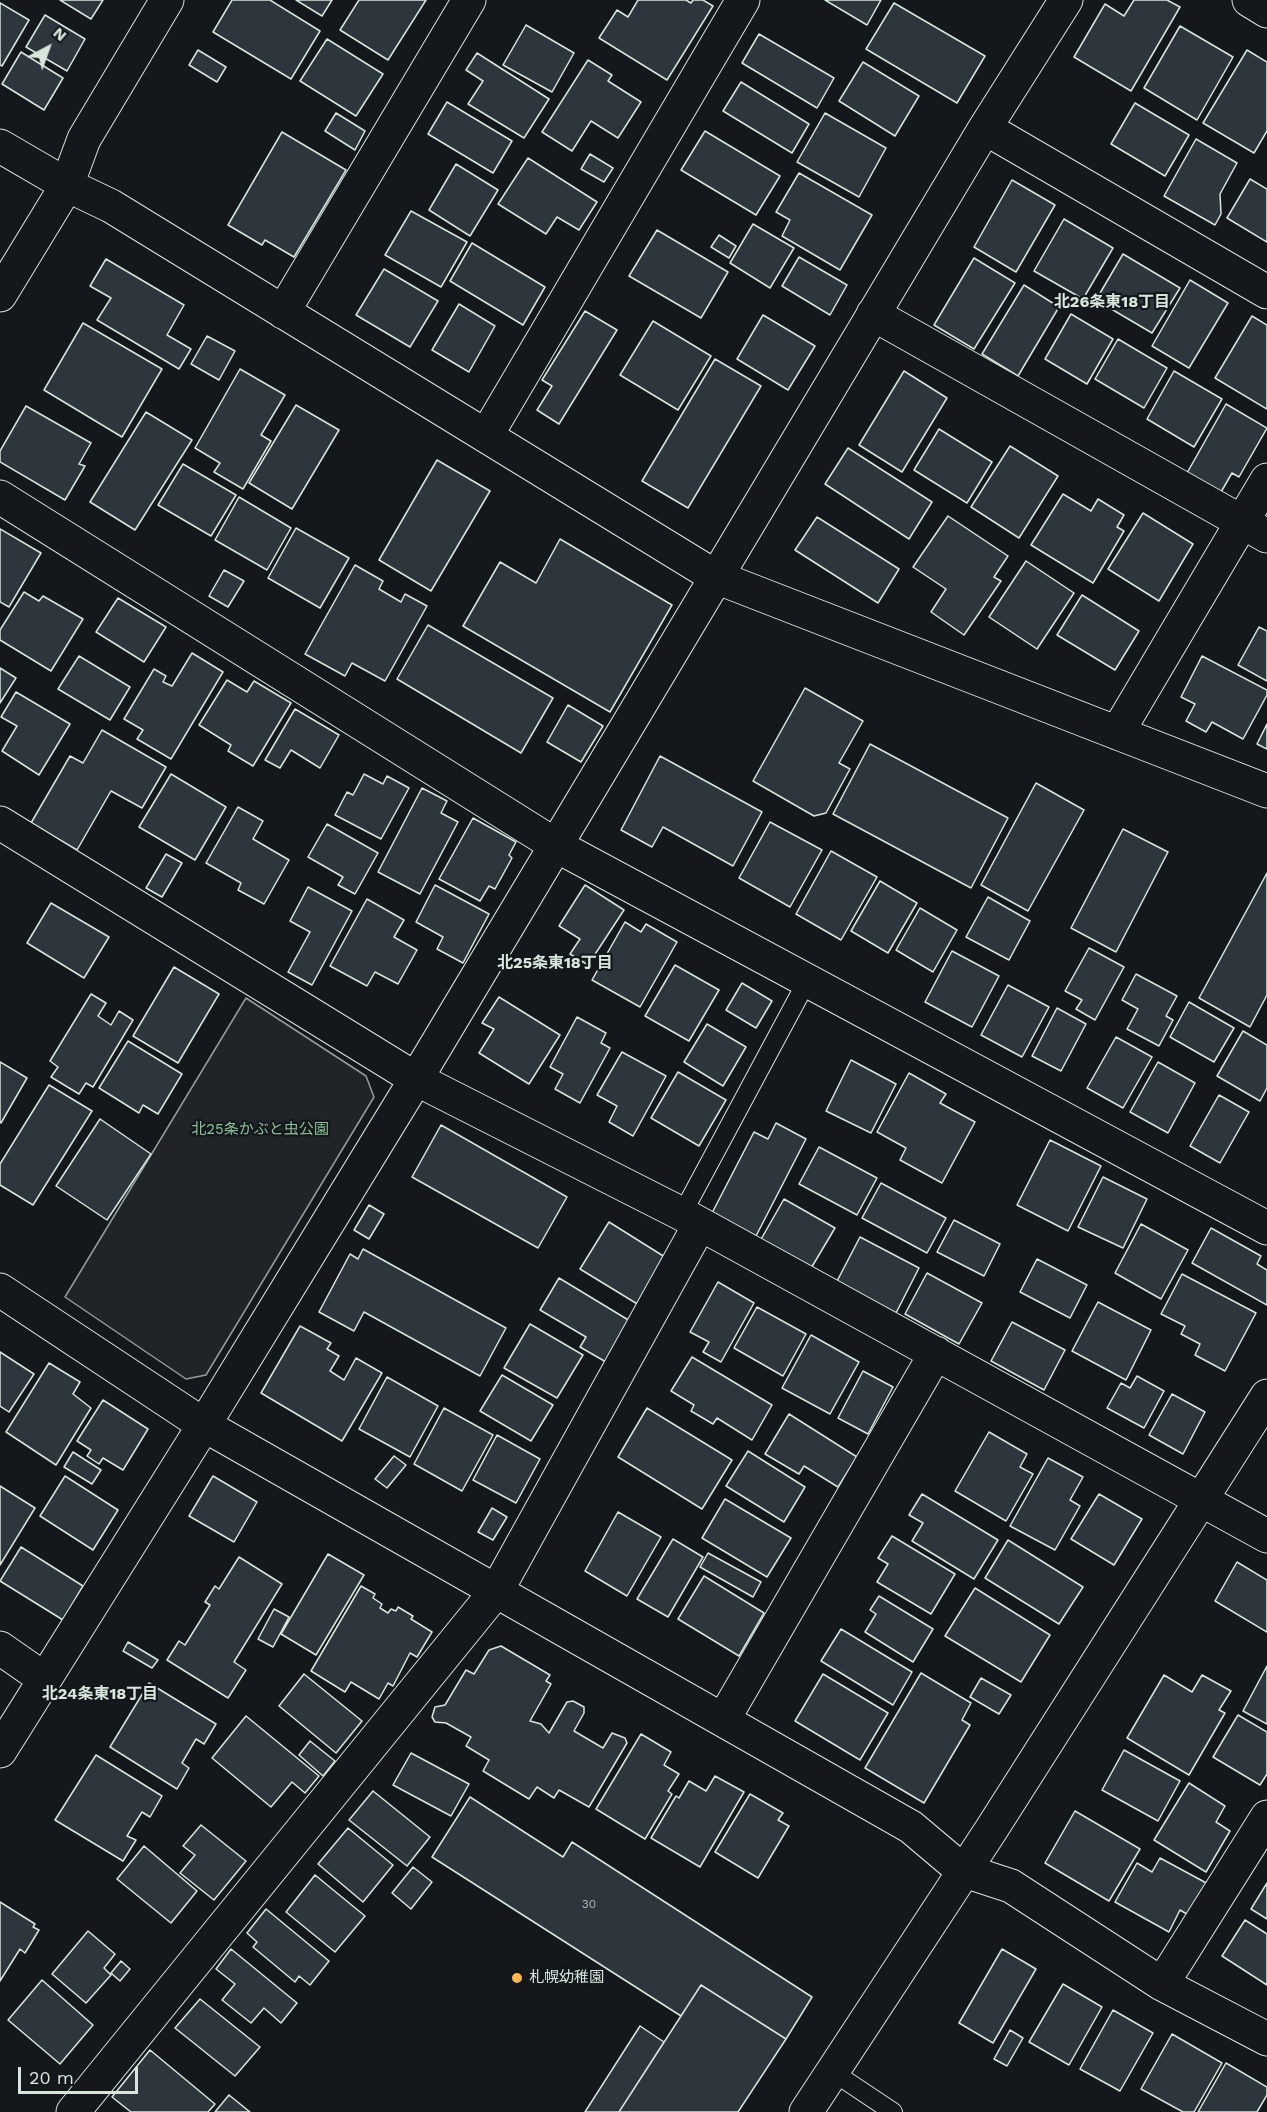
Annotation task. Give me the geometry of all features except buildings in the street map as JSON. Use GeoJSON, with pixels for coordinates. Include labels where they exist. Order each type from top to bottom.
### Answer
{"type":"FeatureCollection","features":[{"type":"Feature","properties":{"kind":"street"},"geometry":{"type":"LineString","coordinates":[[0,295],[67,185],[84,139],[167,0]]}},
{"type":"Feature","properties":{"kind":"street"},"geometry":{"type":"LineString","coordinates":[[283,312],[469,0]]}},
{"type":"Feature","properties":{"kind":"street"},"geometry":{"type":"LineString","coordinates":[[486,436],[743,0]]}},
{"type":"Feature","properties":{"kind":"street"},"geometry":{"type":"LineString","coordinates":[[0,1750],[43,1678],[204,1425],[416,1078],[985,128],[1066,0]]}},
{"type":"Feature","properties":{"kind":"street"},"geometry":{"type":"LineString","coordinates":[[1249,0],[1267,11]]}},
{"type":"Feature","properties":{"kind":"street"},"geometry":{"type":"LineString","coordinates":[[985,128],[1267,292]]}},
{"type":"Feature","properties":{"kind":"street"},"geometry":{"type":"LineString","coordinates":[[0,146],[67,185],[111,206],[716,577],[1267,791]]}},
{"type":"Feature","properties":{"kind":"street"},"geometry":{"type":"LineString","coordinates":[[873,314],[1255,529]]}},
{"type":"Feature","properties":{"kind":"street"},"geometry":{"type":"LineString","coordinates":[[1117,733],[1255,529],[1267,480]]}},
{"type":"Feature","properties":{"kind":"street"},"geometry":{"type":"LineString","coordinates":[[0,497],[556,846],[1267,1228]]}},
{"type":"Feature","properties":{"kind":"street"},"geometry":{"type":"LineString","coordinates":[[0,823],[416,1078],[691,1219],[1267,1536]]}},
{"type":"Feature","properties":{"kind":"street"},"geometry":{"type":"LineString","coordinates":[[73,2112],[497,1590],[691,1219]]}},
{"type":"Feature","properties":{"kind":"street"},"geometry":{"type":"LineString","coordinates":[[0,1290],[204,1425],[911,1827],[962,1870],[1011,1886],[1162,1984],[1267,2039]]}},
{"type":"Feature","properties":{"kind":"street"},"geometry":{"type":"LineString","coordinates":[[723,1720],[936,1353]]}},
{"type":"Feature","properties":{"kind":"street"},"geometry":{"type":"LineString","coordinates":[[806,2112],[962,1870],[991,1830],[1267,1396]]}},
{"type":"Feature","properties":{"kind":"street"},"geometry":{"type":"LineString","coordinates":[[0,1648],[43,1678]]}},
{"type":"Feature","properties":{"kind":"street"},"geometry":{"type":"LineString","coordinates":[[1162,1984],[1267,1817]]}},
{"type":"Feature","properties":{"kind":"lane"},"geometry":{"type":"LineString","coordinates":[[691,1219],[807,981]]}},
{"type":"Feature","properties":{"kind":"lane"},"geometry":{"type":"LineString","coordinates":[[833,2072],[894,2112]]}},
{"type":"Feature","properties":{"kind":"green space","name":"北25条かぶと虫公園"},"geometry":{"type":"Polygon","coordinates":[[[246,998],[366,1076],[374,1097],[206,1375],[186,1379],[65,1297],[246,998]]]}},
{"type":"Feature","properties":{"kind":"place","name":"札幌幼稚園"},"geometry":{"type":"Point","coordinates":[517,1978]}},
{"type":"Feature","properties":{"kind":"district","name":"北26条東18丁目"},"geometry":{"type":"Point","coordinates":[1112,302]}},
{"type":"Feature","properties":{"kind":"district","name":"北25条東18丁目"},"geometry":{"type":"Point","coordinates":[555,963]}},
{"type":"Feature","properties":{"kind":"district","name":"北24条東18丁目"},"geometry":{"type":"Point","coordinates":[100,1694]}}]}
